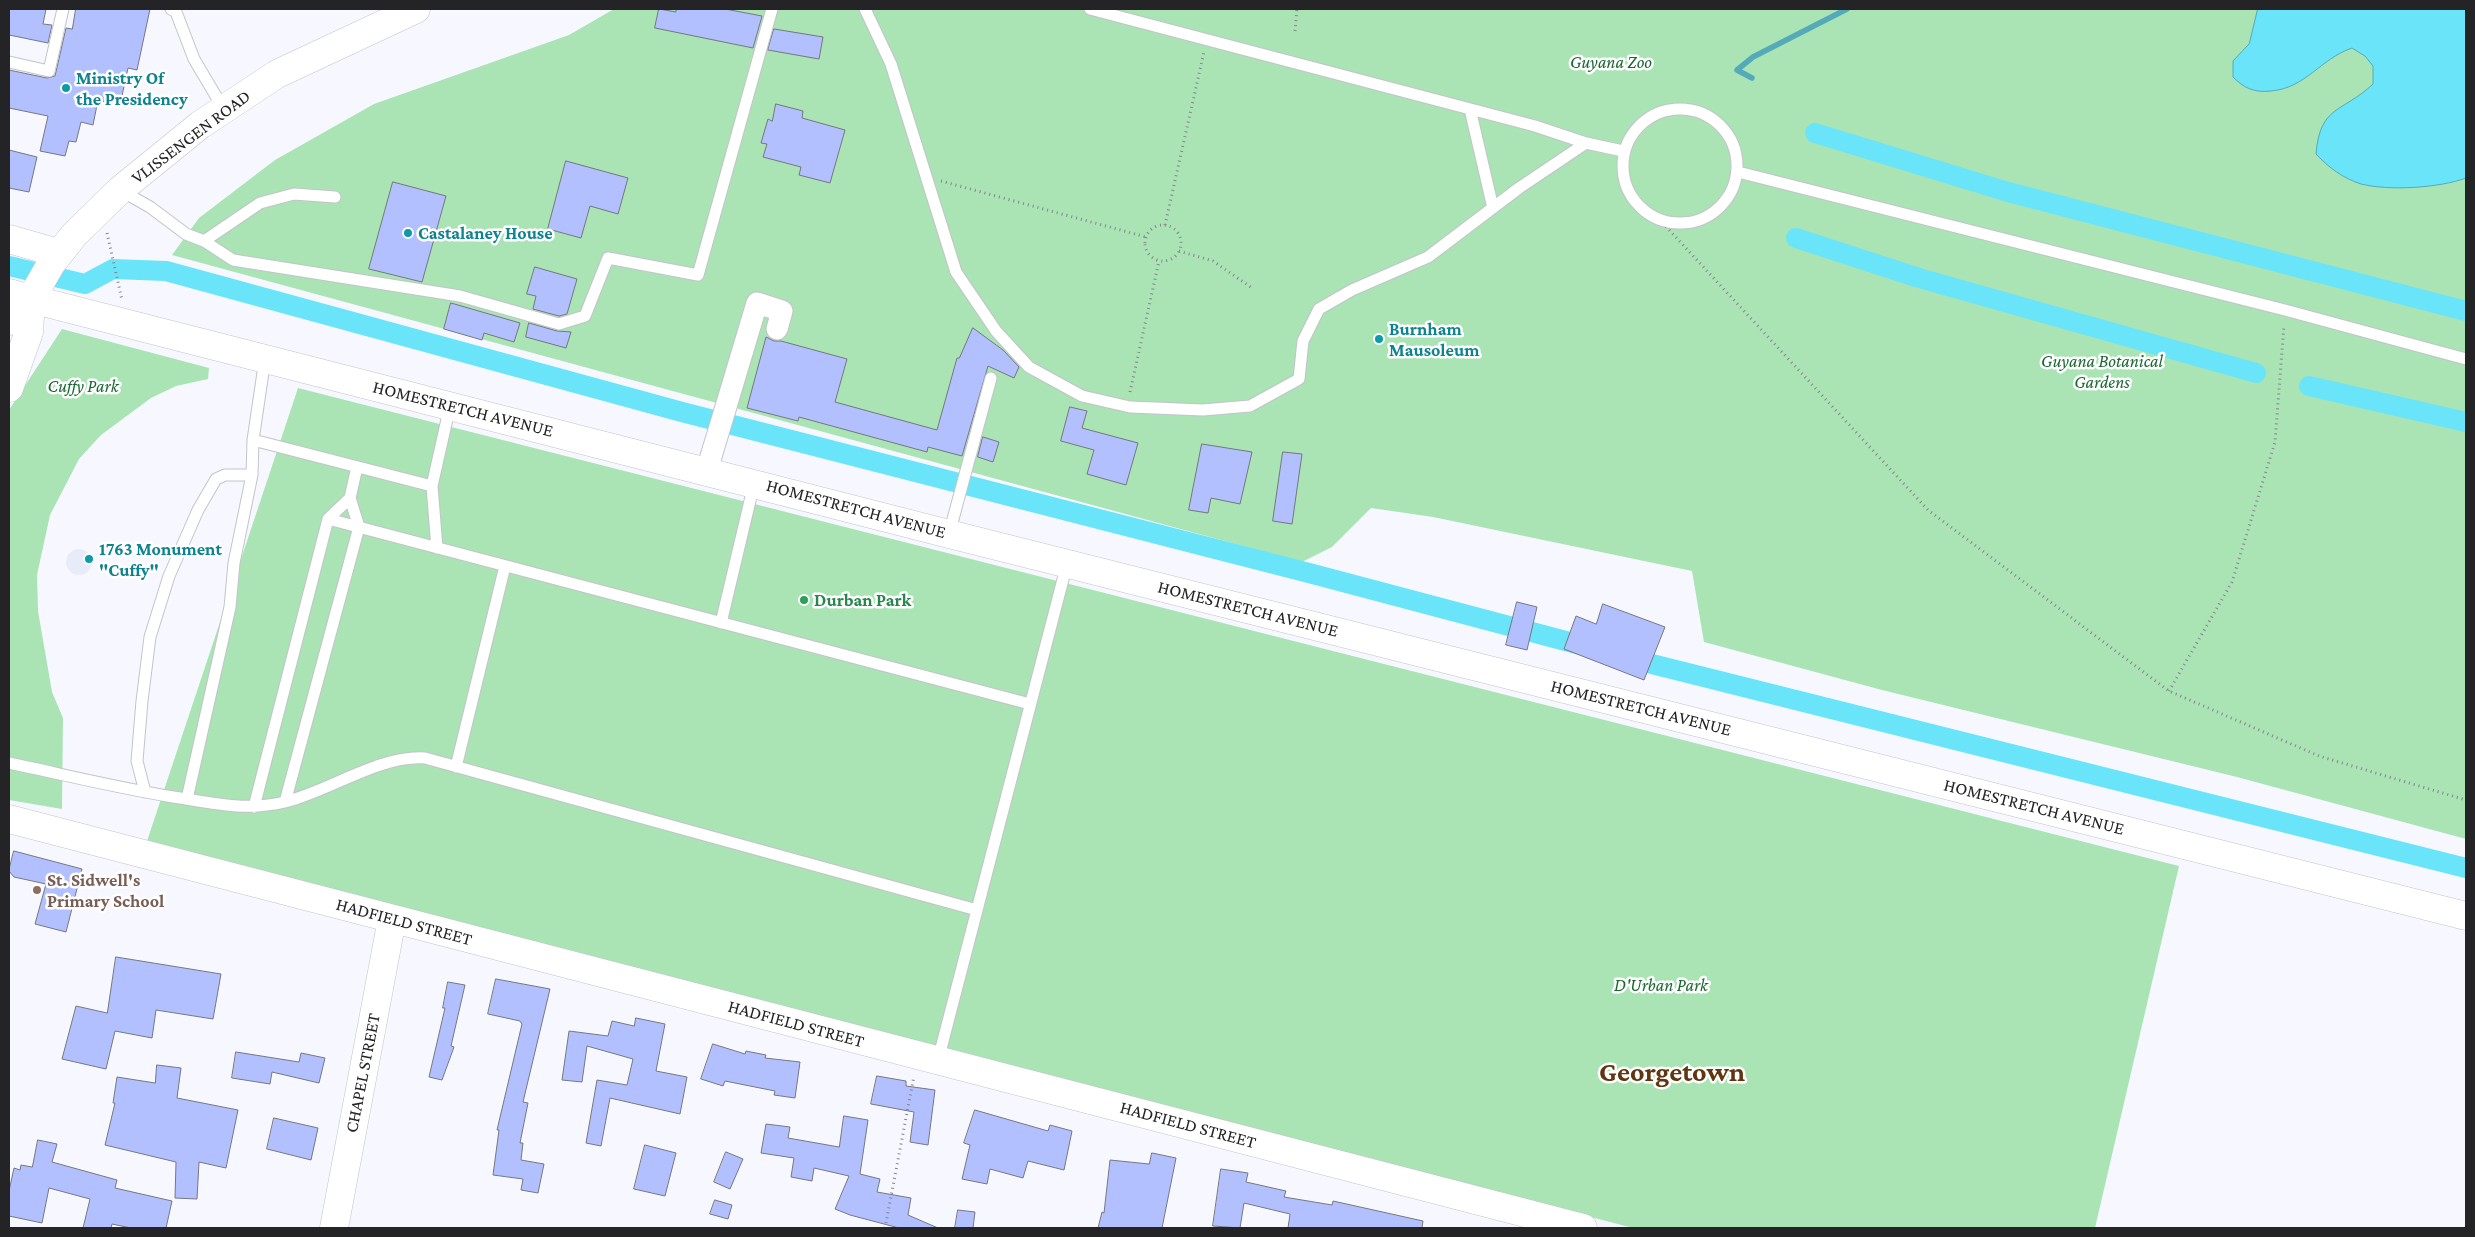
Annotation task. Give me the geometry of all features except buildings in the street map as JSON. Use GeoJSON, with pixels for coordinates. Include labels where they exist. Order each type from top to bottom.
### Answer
{"type":"FeatureCollection","features":[{"type":"Feature","properties":{"kind":"main road","name":"VLISSENGEN ROAD"},"geometry":{"type":"LineString","coordinates":[[9,321],[37,278],[120,190],[223,108],[277,74],[416,9]]}},
{"type":"Feature","properties":{"kind":"main road","name":"HOMESTRETCH AVENUE"},"geometry":{"type":"LineString","coordinates":[[9,239],[37,278],[265,357],[949,534],[2466,916]]}},
{"type":"Feature","properties":{"kind":"main road"},"geometry":{"type":"LineString","coordinates":[[9,388],[29,332],[37,278]]}},
{"type":"Feature","properties":{"kind":"main road","name":"HADFIELD STREET"},"geometry":{"type":"LineString","coordinates":[[9,819],[1583,1228]]}},
{"type":"Feature","properties":{"kind":"main road","name":"CHAPEL STREET"},"geometry":{"type":"LineString","coordinates":[[334,1228],[392,919]]}},
{"type":"Feature","properties":{"kind":"street"},"geometry":{"type":"LineString","coordinates":[[707,470],[757,303],[782,311],[778,329]]}},
{"type":"Feature","properties":{"kind":"lane"},"geometry":{"type":"LineString","coordinates":[[9,62],[49,71],[64,9]]}},
{"type":"Feature","properties":{"kind":"lane"},"geometry":{"type":"LineString","coordinates":[[171,9],[176,12],[194,59],[223,108]]}},
{"type":"Feature","properties":{"kind":"lane"},"geometry":{"type":"LineString","coordinates":[[120,190],[150,207],[186,234],[204,241],[234,260],[460,296],[559,324],[585,316],[608,258],[698,275],[772,9]]}},
{"type":"Feature","properties":{"kind":"lane"},"geometry":{"type":"LineString","coordinates":[[865,9],[891,64],[956,272],[996,331],[1029,367],[1082,396],[1127,406],[1203,410],[1250,406],[1299,379],[1303,341],[1319,309],[1352,290],[1428,257],[1493,208],[1586,143]]}},
{"type":"Feature","properties":{"kind":"lane"},"geometry":{"type":"LineString","coordinates":[[1090,9],[1470,109],[1586,143],[1623,150]]}},
{"type":"Feature","properties":{"kind":"lane"},"geometry":{"type":"LineString","coordinates":[[1470,109],[1493,208]]}},
{"type":"Feature","properties":{"kind":"lane"},"geometry":{"type":"LineString","coordinates":[[1673,109],[1707,115],[1731,139],[1738,172],[1722,207],[1688,224],[1660,219],[1650,217],[1625,189],[1623,150],[1642,122],[1673,109]]}},
{"type":"Feature","properties":{"kind":"lane"},"geometry":{"type":"LineString","coordinates":[[1738,172],[2285,310],[2466,359]]}},
{"type":"Feature","properties":{"kind":"lane"},"geometry":{"type":"LineString","coordinates":[[204,241],[260,203],[294,194],[335,197]]}},
{"type":"Feature","properties":{"kind":"lane"},"geometry":{"type":"LineString","coordinates":[[187,799],[230,607],[234,563],[252,475],[253,440],[265,357]]}},
{"type":"Feature","properties":{"kind":"lane"},"geometry":{"type":"LineString","coordinates":[[949,534],[991,378]]}},
{"type":"Feature","properties":{"kind":"lane"},"geometry":{"type":"LineString","coordinates":[[437,548],[432,486],[450,406]]}},
{"type":"Feature","properties":{"kind":"lane"},"geometry":{"type":"LineString","coordinates":[[253,440],[432,486]]}},
{"type":"Feature","properties":{"kind":"lane"},"geometry":{"type":"LineString","coordinates":[[285,802],[359,527],[350,498],[357,467]]}},
{"type":"Feature","properties":{"kind":"lane"},"geometry":{"type":"LineString","coordinates":[[145,792],[137,761],[142,701],[150,637],[169,576],[198,510],[216,479],[225,475],[252,475]]}},
{"type":"Feature","properties":{"kind":"lane"},"geometry":{"type":"LineString","coordinates":[[721,623],[755,483]]}},
{"type":"Feature","properties":{"kind":"lane"},"geometry":{"type":"LineString","coordinates":[[254,806],[328,519],[350,498]]}},
{"type":"Feature","properties":{"kind":"lane"},"geometry":{"type":"LineString","coordinates":[[328,519],[1030,704]]}},
{"type":"Feature","properties":{"kind":"lane"},"geometry":{"type":"LineString","coordinates":[[928,1058],[977,910],[1067,563]]}},
{"type":"Feature","properties":{"kind":"lane"},"geometry":{"type":"LineString","coordinates":[[456,766],[505,566]]}},
{"type":"Feature","properties":{"kind":"lane"},"geometry":{"type":"LineString","coordinates":[[9,763],[226,807],[285,802],[409,757],[425,758],[977,910]]}},
{"type":"Feature","properties":{"kind":"path"},"geometry":{"type":"LineString","coordinates":[[1295,31],[1296,9]]}},
{"type":"Feature","properties":{"kind":"path"},"geometry":{"type":"LineString","coordinates":[[1165,225],[1207,40]]}},
{"type":"Feature","properties":{"kind":"path"},"geometry":{"type":"LineString","coordinates":[[926,177],[1146,237]]}},
{"type":"Feature","properties":{"kind":"path"},"geometry":{"type":"LineString","coordinates":[[1660,219],[1928,510],[2169,691],[2319,756],[2466,800]]}},
{"type":"Feature","properties":{"kind":"path"},"geometry":{"type":"LineString","coordinates":[[1165,225],[1176,230],[1179,234],[1181,246],[1171,259],[1159,261],[1153,258],[1146,249],[1146,237],[1153,227],[1165,225]]}},
{"type":"Feature","properties":{"kind":"path"},"geometry":{"type":"LineString","coordinates":[[110,248],[122,301]]}},
{"type":"Feature","properties":{"kind":"path"},"geometry":{"type":"LineString","coordinates":[[1179,251],[1213,261],[1252,288]]}},
{"type":"Feature","properties":{"kind":"path"},"geometry":{"type":"LineString","coordinates":[[1127,406],[1159,261]]}},
{"type":"Feature","properties":{"kind":"path"},"geometry":{"type":"LineString","coordinates":[[2169,691],[2232,582],[2275,442],[2285,310]]}},
{"type":"Feature","properties":{"kind":"path"},"geometry":{"type":"LineString","coordinates":[[885,1228],[928,1058]]}},
{"type":"Feature","properties":{"kind":"shaded area"},"geometry":{"type":"Polygon","coordinates":[[[79,549],[88,553],[92,562],[88,571],[79,575],[70,571],[66,562],[70,553],[79,549]]]}},
{"type":"Feature","properties":{"kind":"green space","name":"Guyana Botanical Gardens"},"geometry":{"type":"Polygon","coordinates":[[[614,9],[2466,9],[2466,839],[2237,777],[1882,690],[1704,642],[1692,571],[1433,517],[1371,508],[1332,547],[1302,562],[172,255],[199,218],[275,160],[374,104],[569,35],[614,9]]]}},
{"type":"Feature","properties":{"kind":"green space","name":"Cuffy Park"},"geometry":{"type":"Polygon","coordinates":[[[62,329],[209,368],[208,379],[176,386],[151,398],[101,435],[79,459],[50,515],[37,575],[38,611],[52,692],[63,718],[62,809],[9,800],[9,410],[62,329]]]}},
{"type":"Feature","properties":{"kind":"green space","name":"D'Urban Park"},"geometry":{"type":"Polygon","coordinates":[[[298,388],[2179,866],[2095,1228],[1633,1228],[147,841],[298,388]]]}},
{"type":"Feature","properties":{"kind":"water"},"geometry":{"type":"Polygon","coordinates":[[[2258,9],[2466,9],[2466,178],[2428,186],[2399,188],[2372,186],[2348,179],[2326,164],[2316,154],[2322,126],[2334,112],[2373,84],[2373,66],[2365,56],[2352,48],[2331,59],[2294,85],[2271,91],[2259,91],[2245,87],[2233,77],[2233,61],[2249,44],[2258,9]]]}},
{"type":"Feature","properties":{"kind":"waterway"},"geometry":{"type":"LineString","coordinates":[[1752,78],[1737,70],[1753,57],[1847,9]]}},
{"type":"Feature","properties":{"kind":"waterway"},"geometry":{"type":"LineString","coordinates":[[1815,133],[2008,192],[2466,311]]}},
{"type":"Feature","properties":{"kind":"waterway"},"geometry":{"type":"LineString","coordinates":[[1796,238],[1919,278],[2256,373]]}},
{"type":"Feature","properties":{"kind":"waterway"},"geometry":{"type":"LineString","coordinates":[[9,266],[85,284],[113,269],[166,271],[682,412],[1309,573],[1592,648]]}},
{"type":"Feature","properties":{"kind":"waterway"},"geometry":{"type":"LineString","coordinates":[[2309,386],[2466,422]]}},
{"type":"Feature","properties":{"kind":"waterway"},"geometry":{"type":"LineString","coordinates":[[1624,657],[2466,868]]}},
{"type":"Feature","properties":{"kind":"place","name":"Ministry Of the Presidency"},"geometry":{"type":"Point","coordinates":[66,88]}},
{"type":"Feature","properties":{"kind":"place","name":"Castalaney House"},"geometry":{"type":"Point","coordinates":[408,233]}},
{"type":"Feature","properties":{"kind":"place","name":"Burnham Mausoleum"},"geometry":{"type":"Point","coordinates":[1379,339]}},
{"type":"Feature","properties":{"kind":"place","name":"1763 Monument \"Cuffy\""},"geometry":{"type":"Point","coordinates":[89,559]}},
{"type":"Feature","properties":{"kind":"place","name":"Durban Park"},"geometry":{"type":"Point","coordinates":[804,600]}},
{"type":"Feature","properties":{"kind":"place","name":"St. Sidwell's Primary School"},"geometry":{"type":"Point","coordinates":[37,890]}},
{"type":"Feature","properties":{"kind":"district","name":"Georgetown"},"geometry":{"type":"Point","coordinates":[1672,1072]}},
{"type":"Feature","properties":{"kind":"park label","name":"Guyana Zoo"},"geometry":{"type":"Point","coordinates":[1611,62]}}]}
